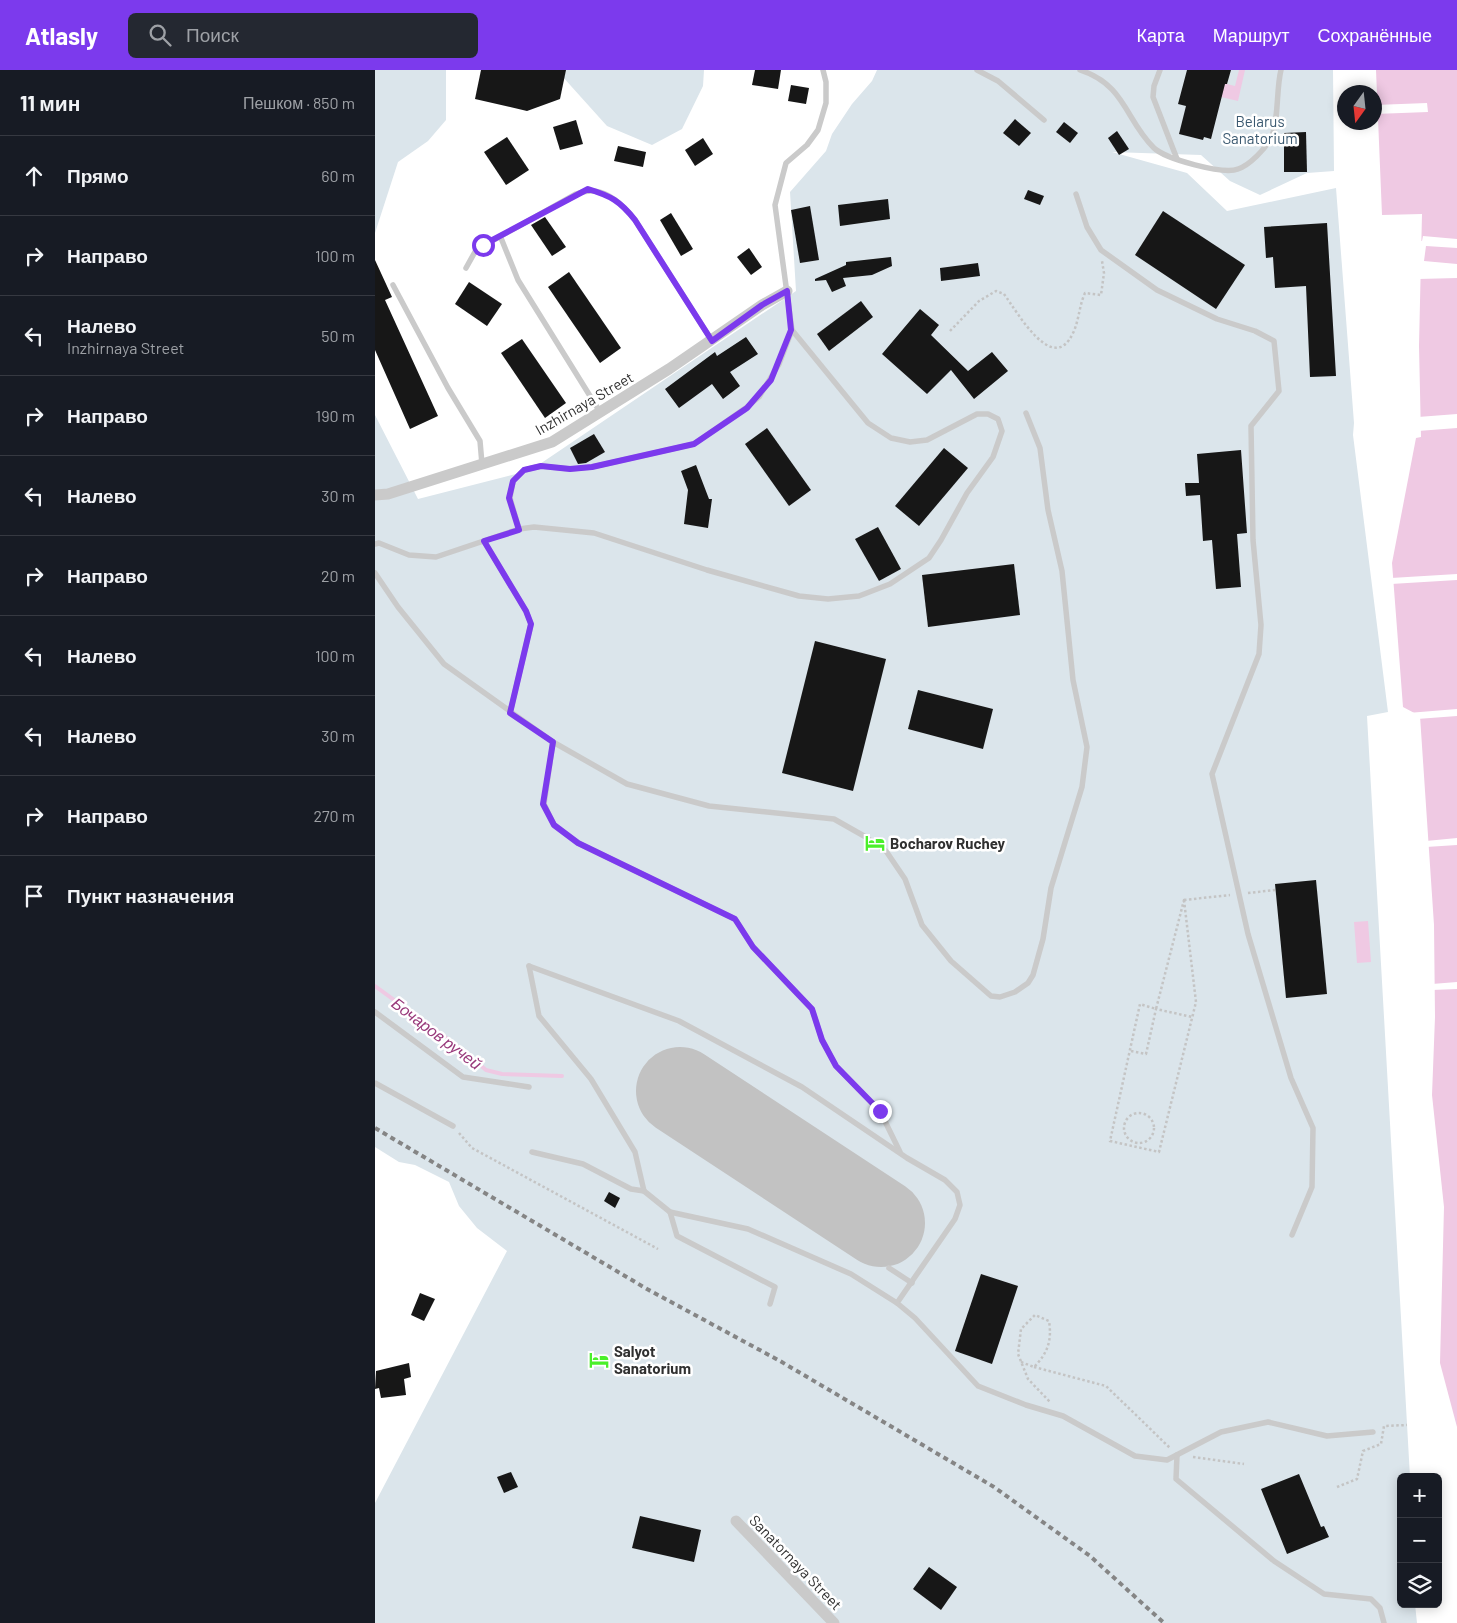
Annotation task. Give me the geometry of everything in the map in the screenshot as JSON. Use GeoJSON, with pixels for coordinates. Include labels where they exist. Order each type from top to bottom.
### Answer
{"type":"FeatureCollection","features":[{"type":"Feature","properties":{"kind":"street","name":"Inzhirnaya Street"},"geometry":{"type":"LineString","coordinates":[[375,495],[388,494],[482,466],[552,442],[712,341],[762,305],[787,291]]}},
{"type":"Feature","properties":{"kind":"street","name":"Sanatornaya Street"},"geometry":{"type":"LineString","coordinates":[[736,1521],[834,1623]]}},
{"type":"Feature","properties":{"kind":"lane"},"geometry":{"type":"LineString","coordinates":[[519,530],[509,498],[513,481],[524,470],[541,466],[570,469],[592,467],[694,444],[747,408],[759,397],[779,364],[791,330],[775,205],[787,163],[807,145],[818,130],[826,103],[826,82],[823,70]]}},
{"type":"Feature","properties":{"kind":"lane"},"geometry":{"type":"LineString","coordinates":[[977,70],[998,81],[1044,120]]}},
{"type":"Feature","properties":{"kind":"lane"},"geometry":{"type":"LineString","coordinates":[[1080,70],[1108,84],[1155,149],[1177,160],[1223,170],[1237,170],[1255,157],[1271,138],[1281,70]]}},
{"type":"Feature","properties":{"kind":"lane"},"geometry":{"type":"LineString","coordinates":[[1160,70],[1154,86],[1153,97],[1177,160]]}},
{"type":"Feature","properties":{"kind":"lane"},"geometry":{"type":"LineString","coordinates":[[466,268],[476,250],[588,189],[608,195],[622,203],[635,220],[712,341]]}},
{"type":"Feature","properties":{"kind":"lane"},"geometry":{"type":"LineString","coordinates":[[1076,194],[1087,227],[1101,250],[1157,290],[1217,320],[1255,331],[1273,340],[1279,391],[1251,426],[1253,540],[1261,625],[1259,654],[1212,774],[1248,934],[1291,1078],[1313,1128],[1312,1187],[1292,1235]]}},
{"type":"Feature","properties":{"kind":"lane"},"geometry":{"type":"LineString","coordinates":[[501,238],[518,280],[600,412]]}},
{"type":"Feature","properties":{"kind":"lane"},"geometry":{"type":"LineString","coordinates":[[393,285],[448,388],[480,441],[482,466]]}},
{"type":"Feature","properties":{"kind":"lane"},"geometry":{"type":"LineString","coordinates":[[375,544],[379,543],[409,555],[436,557],[519,530],[534,527],[595,533],[799,596],[828,599],[859,596],[890,584],[929,558],[941,540],[967,492],[993,457],[1002,431],[998,419],[988,414],[977,414],[927,440],[909,442],[891,438],[868,423],[791,330]]}},
{"type":"Feature","properties":{"kind":"lane"},"geometry":{"type":"LineString","coordinates":[[375,572],[398,607],[444,664],[553,742],[627,784],[709,806],[834,819],[864,836],[886,851],[905,879],[921,925],[951,961],[991,996],[1000,997],[1015,992],[1028,982],[1033,975],[1043,939],[1051,888],[1082,787],[1087,747],[1073,680],[1062,571],[1048,510],[1041,448],[1026,413]]}},
{"type":"Feature","properties":{"kind":"lane"},"geometry":{"type":"LineString","coordinates":[[484,541],[526,611],[531,624],[510,713]]}},
{"type":"Feature","properties":{"kind":"lane"},"geometry":{"type":"LineString","coordinates":[[553,742],[543,804],[554,825],[578,843],[735,919],[753,947],[812,1009],[822,1040],[836,1066],[880,1111],[900,1153]]}},
{"type":"Feature","properties":{"kind":"lane"},"geometry":{"type":"LineString","coordinates":[[644,1191],[635,1152],[591,1079],[539,1016],[529,966],[679,1021],[802,1088],[900,1153],[945,1180],[957,1192],[960,1205],[955,1219],[897,1303]]}},
{"type":"Feature","properties":{"kind":"lane"},"geometry":{"type":"LineString","coordinates":[[375,1012],[463,1077],[529,1087]]}},
{"type":"Feature","properties":{"kind":"lane"},"geometry":{"type":"LineString","coordinates":[[375,1083],[453,1126]]}},
{"type":"Feature","properties":{"kind":"lane"},"geometry":{"type":"LineString","coordinates":[[532,1152],[583,1164],[631,1188],[644,1191],[670,1212],[748,1229],[851,1274],[897,1303],[915,1318],[978,1386],[1026,1405],[1063,1416],[1135,1456],[1167,1460],[1221,1432],[1268,1422],[1327,1436],[1373,1432]]}},
{"type":"Feature","properties":{"kind":"lane"},"geometry":{"type":"LineString","coordinates":[[670,1212],[677,1236],[775,1287],[770,1304]]}},
{"type":"Feature","properties":{"kind":"lane"},"geometry":{"type":"LineString","coordinates":[[889,1268],[912,1283]]}},
{"type":"Feature","properties":{"kind":"lane"},"geometry":{"type":"LineString","coordinates":[[1177,1455],[1176,1479],[1275,1561],[1324,1594],[1371,1599],[1380,1608],[1384,1623]]}},
{"type":"Feature","properties":{"kind":"path"},"geometry":{"type":"LineString","coordinates":[[950,331],[979,301],[996,291],[1004,294],[1037,338],[1047,346],[1057,349],[1066,345],[1073,332],[1085,293],[1101,295],[1104,273],[1101,250]]}},
{"type":"Feature","properties":{"kind":"path"},"geometry":{"type":"LineString","coordinates":[[1131,1051],[1146,1054],[1156,1009],[1184,900],[1196,1002],[1159,1152],[1135,1145],[1110,1141],[1140,1004],[1156,1009],[1192,1017]]}},
{"type":"Feature","properties":{"kind":"path"},"geometry":{"type":"LineString","coordinates":[[1144,1113],[1153,1120],[1155,1132],[1147,1142],[1135,1145],[1125,1136],[1124,1124],[1131,1114],[1144,1113]]}},
{"type":"Feature","properties":{"kind":"path"},"geometry":{"type":"LineString","coordinates":[[453,1126],[472,1148],[658,1249]]}},
{"type":"Feature","properties":{"kind":"path"},"geometry":{"type":"LineString","coordinates":[[1034,1367],[1044,1357],[1051,1337],[1049,1321],[1035,1316],[1021,1329],[1018,1354],[1028,1379],[1063,1416]]}},
{"type":"Feature","properties":{"kind":"path"},"geometry":{"type":"LineString","coordinates":[[1021,1362],[1106,1386],[1177,1455],[1244,1464]]}},
{"type":"Feature","properties":{"kind":"path"},"geometry":{"type":"LineString","coordinates":[[1337,1487],[1357,1479],[1363,1451],[1381,1444],[1384,1426],[1407,1425]]}},
{"type":"Feature","properties":{"kind":"green space"},"geometry":{"type":"Polygon","coordinates":[[[375,70],[446,70],[446,120],[428,141],[398,162],[375,233],[375,70]]]}},
{"type":"Feature","properties":{"kind":"green space"},"geometry":{"type":"Polygon","coordinates":[[[541,70],[704,70],[703,86],[682,129],[652,145],[607,126],[562,76],[541,70]]]}},
{"type":"Feature","properties":{"kind":"green space","name":"Bocharov Ruchey"},"geometry":{"type":"Polygon","coordinates":[[[877,70],[1333,70],[1334,171],[1307,173],[1260,195],[1230,181],[1201,155],[1112,152],[1187,173],[1227,211],[1336,188],[1354,423],[1353,435],[1388,712],[1367,716],[1410,1473],[1397,1473],[1397,1608],[1415,1608],[1417,1623],[375,1623],[375,1503],[507,1251],[477,1228],[459,1206],[449,1182],[415,1165],[399,1162],[375,1147],[375,415],[418,499],[531,470],[796,291],[790,192],[826,151],[832,134],[852,104],[872,81],[877,70]]]}},
{"type":"Feature","properties":{"kind":"shaded area"},"geometry":{"type":"Polygon","coordinates":[[[1239,70],[1245,70],[1238,101],[1204,93],[1207,79],[1235,86],[1239,70]]]}},
{"type":"Feature","properties":{"kind":"shaded area"},"geometry":{"type":"Polygon","coordinates":[[[1376,70],[1457,70],[1457,1427],[1440,1363],[1444,1207],[1432,1095],[1435,1017],[1434,925],[1420,716],[1403,707],[1392,563],[1416,438],[1421,437],[1419,346],[1422,214],[1382,215],[1378,130],[1382,130],[1382,85],[1377,85],[1376,70]]]}},
{"type":"Feature","properties":{"kind":"shaded area"},"geometry":{"type":"Polygon","coordinates":[[[1368,921],[1371,962],[1357,963],[1354,922],[1368,921]]]}},
{"type":"Feature","properties":{"kind":"pier"},"geometry":{"type":"Polygon","coordinates":[[[1427,103],[1428,112],[1382,114],[1382,105],[1427,103]]]}},
{"type":"Feature","properties":{"kind":"pier"},"geometry":{"type":"Polygon","coordinates":[[[1423,236],[1457,239],[1457,248],[1426,246],[1424,261],[1457,264],[1457,278],[1418,279],[1419,241],[1422,241],[1423,236]]]}},
{"type":"Feature","properties":{"kind":"pier"},"geometry":{"type":"Polygon","coordinates":[[[1457,414],[1457,428],[1418,431],[1418,417],[1457,414]]]}},
{"type":"Feature","properties":{"kind":"pier"},"geometry":{"type":"Polygon","coordinates":[[[1457,574],[1457,580],[1391,584],[1391,578],[1457,574]]]}},
{"type":"Feature","properties":{"kind":"pier"},"geometry":{"type":"Polygon","coordinates":[[[1457,709],[1457,716],[1417,719],[1408,713],[1457,709]]]}},
{"type":"Feature","properties":{"kind":"pier"},"geometry":{"type":"Polygon","coordinates":[[[1457,838],[1457,845],[1426,847],[1426,841],[1457,838]]]}},
{"type":"Feature","properties":{"kind":"pier"},"geometry":{"type":"Polygon","coordinates":[[[1457,982],[1457,989],[1432,990],[1432,984],[1457,982]]]}},
{"type":"Feature","properties":{"kind":"building"},"geometry":{"type":"Polygon","coordinates":[[[481,70],[566,70],[560,99],[527,111],[475,99],[481,70]]]}},
{"type":"Feature","properties":{"kind":"building"},"geometry":{"type":"Polygon","coordinates":[[[755,70],[781,70],[778,89],[752,85],[755,70]]]}},
{"type":"Feature","properties":{"kind":"building"},"geometry":{"type":"Polygon","coordinates":[[[1187,70],[1231,70],[1227,84],[1225,84],[1211,139],[1204,137],[1203,140],[1179,134],[1186,106],[1178,104],[1187,70]]]}},
{"type":"Feature","properties":{"kind":"building"},"geometry":{"type":"Polygon","coordinates":[[[791,85],[809,88],[806,104],[788,101],[791,85]]]}},
{"type":"Feature","properties":{"kind":"building"},"geometry":{"type":"Polygon","coordinates":[[[1015,119],[1031,133],[1019,146],[1003,133],[1015,119]]]}},
{"type":"Feature","properties":{"kind":"building"},"geometry":{"type":"Polygon","coordinates":[[[576,120],[583,144],[560,150],[553,127],[576,120]]]}},
{"type":"Feature","properties":{"kind":"building"},"geometry":{"type":"Polygon","coordinates":[[[1064,122],[1078,133],[1070,143],[1056,132],[1064,122]]]}},
{"type":"Feature","properties":{"kind":"building"},"geometry":{"type":"Polygon","coordinates":[[[1117,131],[1129,149],[1119,155],[1108,138],[1117,131]]]}},
{"type":"Feature","properties":{"kind":"building"},"geometry":{"type":"Polygon","coordinates":[[[1306,132],[1307,172],[1284,172],[1284,133],[1306,132]]]}},
{"type":"Feature","properties":{"kind":"building"},"geometry":{"type":"Polygon","coordinates":[[[507,137],[529,170],[506,185],[484,152],[507,137]]]}},
{"type":"Feature","properties":{"kind":"building"},"geometry":{"type":"Polygon","coordinates":[[[703,138],[713,154],[695,166],[685,150],[703,138]]]}},
{"type":"Feature","properties":{"kind":"building"},"geometry":{"type":"Polygon","coordinates":[[[618,146],[646,152],[643,167],[614,161],[618,146]]]}},
{"type":"Feature","properties":{"kind":"building"},"geometry":{"type":"Polygon","coordinates":[[[1028,190],[1044,196],[1040,205],[1024,199],[1028,190]]]}},
{"type":"Feature","properties":{"kind":"building"},"geometry":{"type":"Polygon","coordinates":[[[888,199],[890,219],[840,226],[838,205],[888,199]]]}},
{"type":"Feature","properties":{"kind":"building"},"geometry":{"type":"Polygon","coordinates":[[[810,206],[819,260],[800,263],[791,210],[810,206]]]}},
{"type":"Feature","properties":{"kind":"building"},"geometry":{"type":"Polygon","coordinates":[[[1163,211],[1245,265],[1216,309],[1135,255],[1163,211]]]}},
{"type":"Feature","properties":{"kind":"building"},"geometry":{"type":"Polygon","coordinates":[[[671,213],[693,249],[681,256],[660,220],[671,213]]]}},
{"type":"Feature","properties":{"kind":"building"},"geometry":{"type":"Polygon","coordinates":[[[545,217],[566,247],[552,256],[531,225],[545,217]]]}},
{"type":"Feature","properties":{"kind":"building"},"geometry":{"type":"Polygon","coordinates":[[[1327,223],[1336,376],[1310,377],[1306,286],[1275,288],[1273,257],[1266,258],[1264,227],[1327,223]]]}},
{"type":"Feature","properties":{"kind":"building"},"geometry":{"type":"Polygon","coordinates":[[[749,248],[762,267],[751,275],[737,257],[749,248]]]}},
{"type":"Feature","properties":{"kind":"building"},"geometry":{"type":"Polygon","coordinates":[[[891,257],[892,266],[872,275],[843,278],[846,286],[832,292],[826,280],[815,281],[815,279],[846,265],[846,262],[891,257]]]}},
{"type":"Feature","properties":{"kind":"building"},"geometry":{"type":"Polygon","coordinates":[[[375,260],[392,297],[385,300],[438,416],[410,429],[375,350],[375,260]]]}},
{"type":"Feature","properties":{"kind":"building"},"geometry":{"type":"Polygon","coordinates":[[[978,263],[980,276],[941,281],[940,268],[978,263]]]}},
{"type":"Feature","properties":{"kind":"building"},"geometry":{"type":"Polygon","coordinates":[[[569,272],[621,348],[600,363],[548,287],[569,272]]]}},
{"type":"Feature","properties":{"kind":"building"},"geometry":{"type":"Polygon","coordinates":[[[469,282],[502,304],[487,326],[455,304],[469,282]]]}},
{"type":"Feature","properties":{"kind":"building"},"geometry":{"type":"Polygon","coordinates":[[[861,301],[873,317],[829,351],[817,334],[861,301]]]}},
{"type":"Feature","properties":{"kind":"building"},"geometry":{"type":"Polygon","coordinates":[[[920,309],[939,325],[931,335],[968,371],[992,352],[1008,371],[974,399],[951,370],[927,394],[882,354],[920,309]]]}},
{"type":"Feature","properties":{"kind":"building"},"geometry":{"type":"Polygon","coordinates":[[[746,337],[758,354],[730,372],[740,386],[723,399],[712,384],[679,408],[665,389],[715,352],[717,356],[746,337]]]}},
{"type":"Feature","properties":{"kind":"building"},"geometry":{"type":"Polygon","coordinates":[[[522,339],[566,403],[545,418],[501,353],[522,339]]]}},
{"type":"Feature","properties":{"kind":"building"},"geometry":{"type":"Polygon","coordinates":[[[767,428],[811,490],[789,506],[745,444],[767,428]]]}},
{"type":"Feature","properties":{"kind":"building"},"geometry":{"type":"Polygon","coordinates":[[[594,434],[605,452],[586,463],[578,464],[570,448],[594,434]]]}},
{"type":"Feature","properties":{"kind":"building"},"geometry":{"type":"Polygon","coordinates":[[[944,448],[968,468],[919,526],[895,506],[944,448]]]}},
{"type":"Feature","properties":{"kind":"building"},"geometry":{"type":"Polygon","coordinates":[[[1241,450],[1247,533],[1237,534],[1241,587],[1216,589],[1212,540],[1203,541],[1200,495],[1186,496],[1185,483],[1199,483],[1197,454],[1241,450]]]}},
{"type":"Feature","properties":{"kind":"building"},"geometry":{"type":"Polygon","coordinates":[[[696,465],[709,499],[712,499],[708,528],[684,524],[688,490],[681,471],[696,465]]]}},
{"type":"Feature","properties":{"kind":"building"},"geometry":{"type":"Polygon","coordinates":[[[878,527],[901,569],[879,581],[855,539],[878,527]]]}},
{"type":"Feature","properties":{"kind":"building"},"geometry":{"type":"Polygon","coordinates":[[[1014,564],[1020,615],[928,627],[922,575],[1014,564]]]}},
{"type":"Feature","properties":{"kind":"building"},"geometry":{"type":"Polygon","coordinates":[[[815,641],[886,659],[853,791],[782,773],[815,641]]]}},
{"type":"Feature","properties":{"kind":"building"},"geometry":{"type":"Polygon","coordinates":[[[918,690],[993,709],[983,749],[908,729],[918,690]]]}},
{"type":"Feature","properties":{"kind":"building"},"geometry":{"type":"Polygon","coordinates":[[[1316,880],[1327,994],[1286,998],[1275,884],[1316,880]]]}},
{"type":"Feature","properties":{"kind":"building"},"geometry":{"type":"Polygon","coordinates":[[[609,1192],[620,1198],[615,1208],[604,1201],[609,1192]]]}},
{"type":"Feature","properties":{"kind":"building"},"geometry":{"type":"Polygon","coordinates":[[[981,1274],[1018,1286],[992,1364],[955,1351],[981,1274]]]}},
{"type":"Feature","properties":{"kind":"building"},"geometry":{"type":"Polygon","coordinates":[[[420,1293],[435,1299],[424,1321],[411,1315],[420,1293]]]}},
{"type":"Feature","properties":{"kind":"building"},"geometry":{"type":"Polygon","coordinates":[[[409,1363],[411,1377],[404,1379],[406,1395],[381,1398],[379,1388],[375,1389],[376,1371],[409,1363]]]}},
{"type":"Feature","properties":{"kind":"building"},"geometry":{"type":"Polygon","coordinates":[[[511,1472],[518,1487],[504,1493],[497,1477],[511,1472]]]}},
{"type":"Feature","properties":{"kind":"building"},"geometry":{"type":"Polygon","coordinates":[[[1299,1474],[1321,1527],[1324,1526],[1329,1537],[1287,1554],[1261,1489],[1299,1474]]]}},
{"type":"Feature","properties":{"kind":"building"},"geometry":{"type":"Polygon","coordinates":[[[640,1516],[701,1530],[694,1562],[632,1548],[640,1516]]]}},
{"type":"Feature","properties":{"kind":"building"},"geometry":{"type":"Polygon","coordinates":[[[929,1567],[957,1587],[941,1610],[913,1589],[929,1567]]]}},
{"type":"Feature","properties":{"kind":"waterway","name":"Бочаров ручей"},"geometry":{"type":"LineString","coordinates":[[375,986],[460,1048],[486,1070],[502,1074],[562,1076]]}},
{"type":"Feature","properties":{"kind":"runway"},"geometry":{"type":"LineString","coordinates":[[680,1091],[881,1223]]}},
{"type":"Feature","properties":{"kind":"railway"},"geometry":{"type":"LineString","coordinates":[[375,1128],[647,1289],[780,1361],[994,1487],[1090,1556],[1164,1623]]}},
{"type":"Feature","properties":{"kind":"place","name":"Bocharov Ruchey"},"geometry":{"type":"Point","coordinates":[875,843]}},
{"type":"Feature","properties":{"kind":"place","name":"Salyot Sanatorium"},"geometry":{"type":"Point","coordinates":[599,1360]}},
{"type":"Feature","properties":{"kind":"route"},"geometry":{"type":"LineString","coordinates":[[483,245],[501,238],[576,194],[588,189],[608,195],[622,203],[635,220],[712,341],[762,305],[787,291],[791,330],[771,380],[759,397],[747,408],[694,444],[592,467],[570,469],[541,466],[524,470],[513,481],[509,498],[519,530],[484,541],[526,611],[531,624],[510,713],[553,742],[543,804],[554,825],[578,843],[735,919],[753,947],[812,1009],[822,1040],[836,1066],[880,1111]]}},
{"type":"Feature","properties":{"kind":"park label","name":"Belarus Sanatorium"},"geometry":{"type":"Point","coordinates":[1260,130]}}]}
